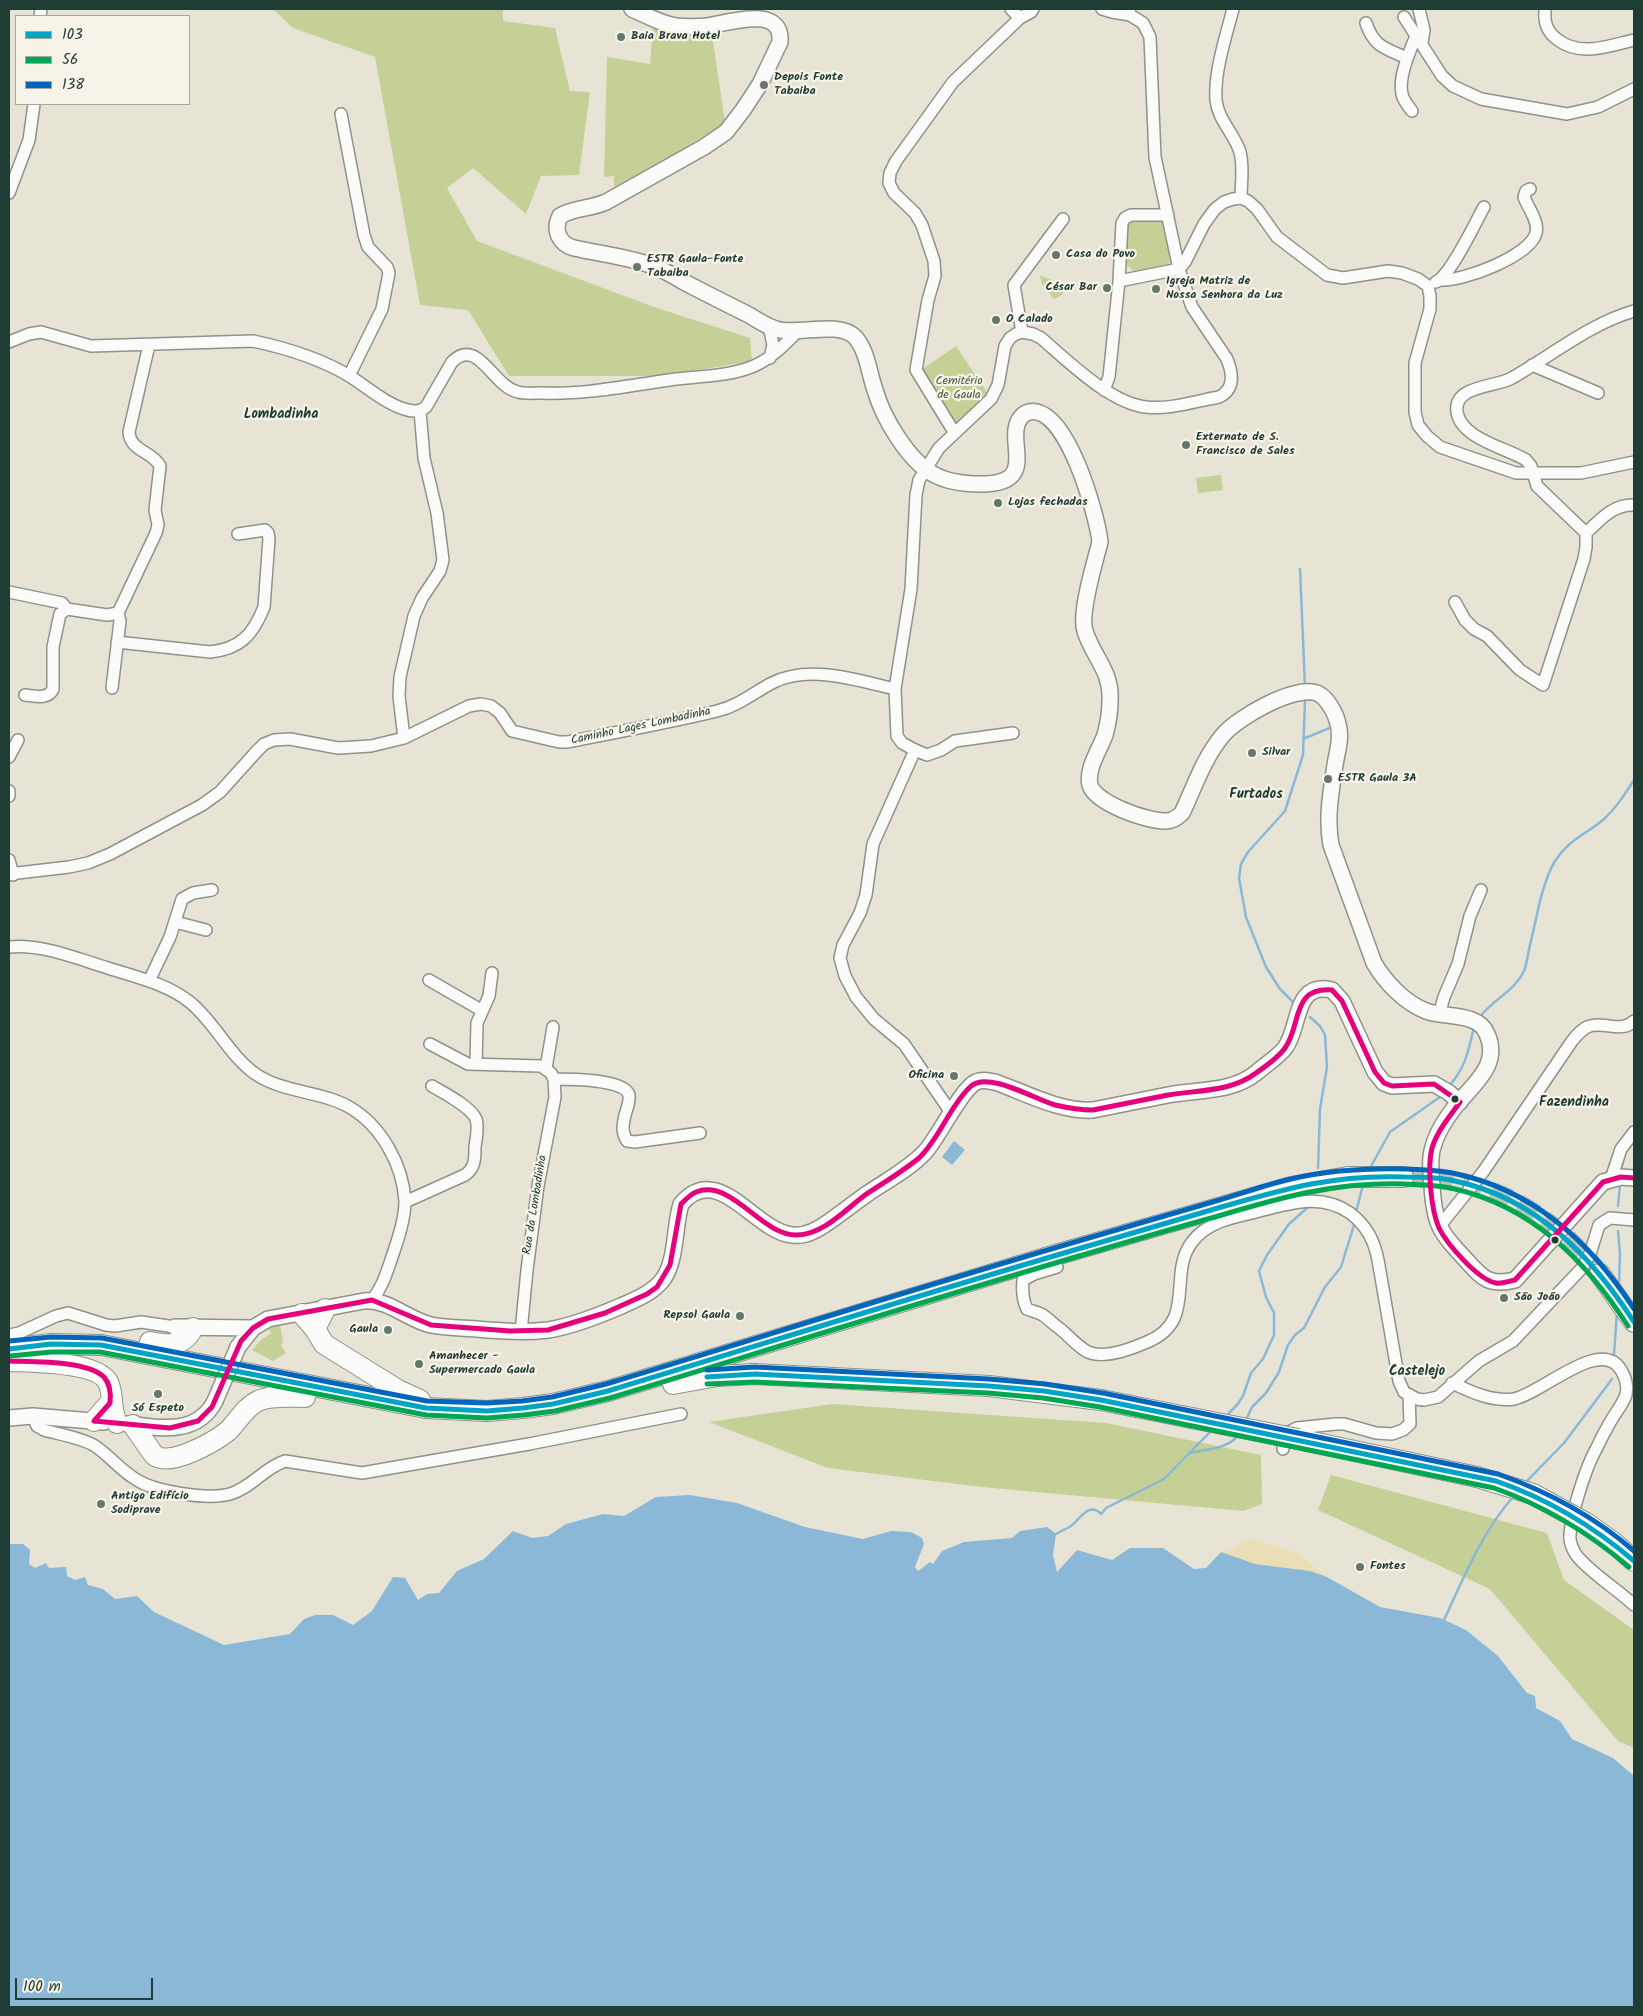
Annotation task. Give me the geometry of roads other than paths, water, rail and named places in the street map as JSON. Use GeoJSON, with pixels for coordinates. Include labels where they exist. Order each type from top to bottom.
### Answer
{"type":"FeatureCollection","features":[{"type":"Feature","properties":{"kind":"highway"},"geometry":{"type":"LineString","coordinates":[[32,1345],[71,1344],[116,1347],[379,1400],[448,1410],[487,1411],[523,1408],[553,1404],[599,1393],[1291,1187],[1348,1177],[1403,1176]]}},
{"type":"Feature","properties":{"kind":"highway"},"geometry":{"type":"LineString","coordinates":[[1600,1274],[1634,1322]]}},
{"type":"Feature","properties":{"kind":"highway"},"geometry":{"type":"LineString","coordinates":[[315,1329],[325,1309]]}},
{"type":"Feature","properties":{"kind":"highway"},"geometry":{"type":"LineString","coordinates":[[302,1314],[315,1329],[324,1344],[398,1390],[448,1410]]}},
{"type":"Feature","properties":{"kind":"highway"},"geometry":{"type":"LineString","coordinates":[[9,1349],[70,1336],[94,1334],[169,1346],[181,1333]]}},
{"type":"Feature","properties":{"kind":"highway"},"geometry":{"type":"LineString","coordinates":[[9,1361],[66,1356],[112,1358],[141,1362],[412,1420],[449,1423],[491,1423],[556,1416],[682,1382],[717,1376],[755,1374],[910,1381],[1044,1391],[1101,1400],[1290,1444],[1477,1476],[1533,1494],[1586,1523],[1634,1561]]}},
{"type":"Feature","properties":{"kind":"highway"},"geometry":{"type":"LineString","coordinates":[[9,1361],[63,1365],[91,1370],[101,1375],[108,1383],[110,1403],[125,1424],[151,1435],[151,1452],[157,1458],[167,1459],[176,1457],[212,1443],[230,1429],[256,1402],[266,1398],[305,1397]]}},
{"type":"Feature","properties":{"kind":"highway"},"geometry":{"type":"LineString","coordinates":[[94,1421],[110,1403]]}},
{"type":"Feature","properties":{"kind":"main road"},"geometry":{"type":"LineString","coordinates":[[632,9],[674,26],[704,26],[748,19],[765,19],[778,28],[781,35],[780,42],[760,84],[726,132],[704,147],[606,202],[579,208],[560,216],[557,222],[559,238],[565,244],[574,248],[652,265],[778,330],[836,330],[852,335],[863,350],[875,393],[890,423],[906,449],[925,469],[940,478],[970,484],[994,484],[1008,479],[1017,467],[1018,422],[1023,415],[1030,412],[1039,412],[1052,422],[1061,432],[1073,452],[1084,480],[1100,542],[1083,623],[1088,638],[1108,676],[1111,688],[1108,722],[1089,778],[1092,790],[1096,795],[1126,811],[1165,821],[1176,818],[1182,813],[1206,758],[1229,728],[1274,701],[1289,695],[1308,692],[1326,701],[1338,723],[1340,736],[1328,812],[1328,828],[1336,863],[1374,963],[1392,986],[1425,1010],[1439,1015],[1472,1020],[1486,1031],[1490,1040],[1488,1067],[1483,1076],[1460,1102],[1432,1147],[1430,1159],[1435,1216],[1439,1227],[1450,1243],[1485,1279],[1496,1283],[1515,1280],[1603,1182],[1621,1177],[1634,1178]]}},
{"type":"Feature","properties":{"kind":"main road"},"geometry":{"type":"LineString","coordinates":[[151,1435],[170,1428],[193,1424],[206,1414],[215,1401],[238,1347],[253,1328],[268,1320],[372,1300],[431,1325],[521,1332],[548,1330],[584,1320],[634,1301],[657,1287],[670,1265],[681,1204],[696,1191],[710,1189],[721,1193],[780,1233],[792,1236],[809,1233],[827,1223],[901,1172],[925,1152],[952,1114],[965,1090],[975,1082],[986,1080],[1078,1111],[1236,1085],[1254,1074],[1285,1048],[1290,1039],[1303,1000],[1310,992],[1326,989],[1332,990],[1342,1001],[1375,1072],[1384,1083],[1392,1086],[1434,1084],[1460,1102]]}},
{"type":"Feature","properties":{"kind":"main road"},"geometry":{"type":"LineString","coordinates":[[181,1333],[253,1328]]}},
{"type":"Feature","properties":{"kind":"main road"},"geometry":{"type":"LineString","coordinates":[[9,1418],[33,1416],[125,1424]]}},
{"type":"Feature","properties":{"kind":"street"},"geometry":{"type":"LineString","coordinates":[[1011,9],[1020,18]]}},
{"type":"Feature","properties":{"kind":"street"},"geometry":{"type":"LineString","coordinates":[[954,432],[916,370],[928,300],[935,276],[934,261],[922,225],[915,213],[894,193],[890,183],[890,173],[896,161],[953,82],[1020,18],[1033,9]]}},
{"type":"Feature","properties":{"kind":"street"},"geometry":{"type":"LineString","coordinates":[[1013,733],[955,741],[940,750],[927,754],[902,743],[897,736],[895,689],[912,588],[916,495],[919,480],[925,469],[939,448],[996,393],[1006,346],[1010,338],[1022,332],[1041,338],[1104,390],[1134,404],[1146,407],[1219,397],[1230,388],[1232,379],[1229,364],[1192,308],[1179,269],[1155,157],[1150,37],[1143,23],[1130,12],[1102,9]]}},
{"type":"Feature","properties":{"kind":"street"},"geometry":{"type":"LineString","coordinates":[[1233,9],[1216,82],[1216,101],[1222,120],[1240,152],[1242,167],[1241,198]]}},
{"type":"Feature","properties":{"kind":"street"},"geometry":{"type":"LineString","coordinates":[[1412,111],[1402,95],[1401,88],[1407,58],[1424,30],[1419,9]]}},
{"type":"Feature","properties":{"kind":"street"},"geometry":{"type":"LineString","coordinates":[[1545,9],[1546,29],[1566,46],[1582,50],[1634,40]]}},
{"type":"Feature","properties":{"kind":"street"},"geometry":{"type":"LineString","coordinates":[[1404,17],[1442,76],[1453,86],[1481,99],[1567,114],[1598,107],[1634,89]]}},
{"type":"Feature","properties":{"kind":"street"},"geometry":{"type":"LineString","coordinates":[[1366,23],[1370,34],[1381,47],[1407,58]]}},
{"type":"Feature","properties":{"kind":"street"},"geometry":{"type":"LineString","coordinates":[[9,193],[29,140],[34,105]]}},
{"type":"Feature","properties":{"kind":"street"},"geometry":{"type":"LineString","coordinates":[[341,114],[364,235],[368,247],[387,267],[389,273],[382,309],[349,376]]}},
{"type":"Feature","properties":{"kind":"street"},"geometry":{"type":"LineString","coordinates":[[1428,286],[1442,280],[1450,280],[1477,272],[1522,251],[1536,234],[1536,224],[1524,197],[1526,191],[1530,189]]}},
{"type":"Feature","properties":{"kind":"street"},"geometry":{"type":"LineString","coordinates":[[1119,281],[1179,269],[1185,262],[1204,224],[1216,209],[1224,202],[1241,198],[1252,204],[1276,237],[1327,275],[1343,278],[1388,271],[1418,278],[1428,286],[1430,309],[1415,362],[1415,412],[1418,424],[1427,436],[1440,447],[1516,473],[1581,473],[1634,462]]}},
{"type":"Feature","properties":{"kind":"street"},"geometry":{"type":"LineString","coordinates":[[1442,280],[1484,206]]}},
{"type":"Feature","properties":{"kind":"street"},"geometry":{"type":"LineString","coordinates":[[1104,390],[1109,377],[1119,281],[1120,231],[1126,218],[1131,215],[1168,215]]}},
{"type":"Feature","properties":{"kind":"street"},"geometry":{"type":"LineString","coordinates":[[1022,332],[1014,285],[1018,277],[1063,219]]}},
{"type":"Feature","properties":{"kind":"street"},"geometry":{"type":"LineString","coordinates":[[1586,533],[1537,486],[1526,460],[1483,442],[1465,427],[1459,419],[1456,410],[1457,402],[1464,394],[1508,380],[1591,330],[1634,311]]}},
{"type":"Feature","properties":{"kind":"street"},"geometry":{"type":"LineString","coordinates":[[769,326],[773,345],[770,358]]}},
{"type":"Feature","properties":{"kind":"street"},"geometry":{"type":"LineString","coordinates":[[404,738],[399,696],[400,677],[414,616],[422,598],[440,571],[443,560],[437,513],[424,458],[420,411],[431,399],[452,362],[464,354],[478,358],[508,388],[518,392],[553,394],[608,390],[739,371],[770,358],[798,331]]}},
{"type":"Feature","properties":{"kind":"street"},"geometry":{"type":"LineString","coordinates":[[9,342],[29,334],[41,332],[91,346],[253,341],[276,346],[316,360],[349,376],[393,404],[404,409],[420,411]]}},
{"type":"Feature","properties":{"kind":"street"},"geometry":{"type":"LineString","coordinates":[[112,688],[120,621],[118,613],[158,527],[154,510],[160,466],[129,439],[149,345]]}},
{"type":"Feature","properties":{"kind":"street"},"geometry":{"type":"LineString","coordinates":[[1532,365],[1598,393]]}},
{"type":"Feature","properties":{"kind":"street"},"geometry":{"type":"LineString","coordinates":[[1454,602],[1465,620],[1474,630],[1487,636],[1520,670],[1543,685],[1584,559],[1586,533],[1617,507],[1634,505]]}},
{"type":"Feature","properties":{"kind":"street"},"geometry":{"type":"LineString","coordinates":[[117,642],[210,652],[242,642],[264,607],[269,539],[268,533],[265,530],[238,534]]}},
{"type":"Feature","properties":{"kind":"street"},"geometry":{"type":"LineString","coordinates":[[9,592],[62,603],[67,609],[107,615],[118,613]]}},
{"type":"Feature","properties":{"kind":"street"},"geometry":{"type":"LineString","coordinates":[[25,695],[40,697],[51,693],[53,689],[53,647],[56,625],[60,614],[67,609]]}},
{"type":"Feature","properties":{"kind":"street","name":"Caminho Lages Lombadinha"},"geometry":{"type":"LineString","coordinates":[[11,874],[69,867],[110,854],[202,805],[220,792],[264,744],[274,740],[290,740],[322,747],[357,748],[404,738],[469,706],[481,704],[492,706],[500,713],[512,731],[559,742],[720,711],[748,698],[772,683],[788,677],[818,674],[895,689]]}},
{"type":"Feature","properties":{"kind":"street"},"geometry":{"type":"LineString","coordinates":[[9,757],[18,740]]}},
{"type":"Feature","properties":{"kind":"street"},"geometry":{"type":"LineString","coordinates":[[915,750],[873,844],[866,895],[860,913],[843,945],[840,958],[845,976],[856,997],[874,1019],[904,1044],[915,1063],[952,1114]]}},
{"type":"Feature","properties":{"kind":"street"},"geometry":{"type":"LineString","coordinates":[[9,790],[9,796]]}},
{"type":"Feature","properties":{"kind":"street"},"geometry":{"type":"LineString","coordinates":[[9,860],[11,874]]}},
{"type":"Feature","properties":{"kind":"street"},"geometry":{"type":"LineString","coordinates":[[149,981],[170,937],[182,899],[193,892],[212,890]]}},
{"type":"Feature","properties":{"kind":"street"},"geometry":{"type":"LineString","coordinates":[[1439,1015],[1444,996],[1458,964],[1470,916],[1481,890]]}},
{"type":"Feature","properties":{"kind":"street"},"geometry":{"type":"LineString","coordinates":[[175,922],[206,930]]}},
{"type":"Feature","properties":{"kind":"street"},"geometry":{"type":"LineString","coordinates":[[9,947],[30,947],[50,950],[149,981],[176,993],[208,1020],[241,1062],[257,1075],[280,1086],[322,1096],[349,1107],[368,1121],[393,1156],[401,1178],[405,1202],[395,1250],[382,1285],[372,1300]]}},
{"type":"Feature","properties":{"kind":"street"},"geometry":{"type":"LineString","coordinates":[[476,1064],[478,1023],[481,1010],[488,996],[492,973]]}},
{"type":"Feature","properties":{"kind":"street"},"geometry":{"type":"LineString","coordinates":[[429,980],[481,1010]]}},
{"type":"Feature","properties":{"kind":"street"},"geometry":{"type":"LineString","coordinates":[[1439,1227],[1483,1172],[1566,1049],[1581,1031],[1594,1025],[1626,1027],[1634,1021]]}},
{"type":"Feature","properties":{"kind":"street"},"geometry":{"type":"LineString","coordinates":[[546,1068],[553,1027]]}},
{"type":"Feature","properties":{"kind":"street"},"geometry":{"type":"LineString","coordinates":[[430,1044],[463,1062],[534,1065],[546,1068],[554,1079],[591,1080],[625,1089],[629,1094],[629,1100],[622,1127],[623,1135],[627,1141],[634,1142],[700,1133]]}},
{"type":"Feature","properties":{"kind":"street","name":"Rua da Lombadinha"},"geometry":{"type":"LineString","coordinates":[[521,1332],[531,1233],[555,1096],[554,1079]]}},
{"type":"Feature","properties":{"kind":"street"},"geometry":{"type":"LineString","coordinates":[[405,1202],[465,1175],[471,1170],[474,1163],[476,1119],[471,1112],[432,1086]]}},
{"type":"Feature","properties":{"kind":"street"},"geometry":{"type":"LineString","coordinates":[[1611,1179],[1621,1149],[1634,1132]]}},
{"type":"Feature","properties":{"kind":"street"},"geometry":{"type":"LineString","coordinates":[[1057,1267],[1034,1274],[1023,1280],[1022,1291],[1027,1309],[1040,1314],[1087,1351],[1098,1355],[1116,1352],[1146,1343],[1166,1331],[1174,1320],[1178,1305],[1186,1252],[1197,1236],[1208,1227],[1234,1218],[1300,1202],[1329,1202],[1340,1206],[1365,1225],[1376,1247],[1399,1382],[1409,1395],[1424,1400],[1432,1399],[1444,1392],[1478,1361],[1513,1341],[1582,1268],[1590,1254],[1599,1225],[1610,1218],[1634,1220]]}},
{"type":"Feature","properties":{"kind":"street"},"geometry":{"type":"LineString","coordinates":[[9,1335],[19,1333],[56,1316],[68,1313],[106,1325],[115,1326],[142,1322],[181,1333]]}},
{"type":"Feature","properties":{"kind":"street"},"geometry":{"type":"LineString","coordinates":[[1452,1384],[1496,1399],[1514,1399],[1534,1392],[1584,1362],[1598,1358],[1609,1359],[1619,1366],[1625,1376],[1626,1396],[1606,1429],[1588,1466],[1578,1497],[1570,1535],[1575,1554],[1634,1605]]}},
{"type":"Feature","properties":{"kind":"street"},"geometry":{"type":"LineString","coordinates":[[1290,1444],[1285,1434],[1297,1428],[1344,1424],[1376,1433],[1392,1434],[1403,1430],[1410,1424],[1409,1395]]}},
{"type":"Feature","properties":{"kind":"street"},"geometry":{"type":"LineString","coordinates":[[33,1416],[37,1426],[44,1430],[94,1445],[136,1480],[149,1487],[164,1491],[219,1497],[232,1494],[244,1488],[275,1464],[285,1461],[362,1473],[529,1444],[682,1414]]}},
{"type":"Feature","properties":{"kind":"water"},"geometry":{"type":"Polygon","coordinates":[[[954,1141],[965,1150],[952,1165],[942,1157],[954,1141]]]}},
{"type":"Feature","properties":{"kind":"water"},"geometry":{"type":"Polygon","coordinates":[[[690,1495],[737,1503],[805,1527],[863,1539],[891,1531],[911,1532],[922,1538],[924,1544],[915,1567],[918,1571],[930,1562],[933,1564],[942,1551],[964,1542],[1012,1538],[1020,1531],[1047,1527],[1056,1534],[1053,1555],[1057,1572],[1077,1550],[1112,1560],[1130,1548],[1163,1548],[1194,1569],[1206,1568],[1221,1552],[1255,1564],[1310,1571],[1327,1577],[1380,1607],[1440,1618],[1466,1630],[1498,1656],[1527,1693],[1535,1696],[1536,1708],[1560,1721],[1572,1739],[1613,1758],[1634,1776],[1634,2007],[9,2007],[9,1544],[23,1544],[30,1550],[29,1564],[35,1568],[46,1563],[49,1568],[66,1567],[67,1576],[75,1580],[85,1577],[88,1585],[103,1589],[115,1599],[137,1596],[154,1612],[224,1645],[290,1634],[304,1619],[315,1615],[333,1615],[353,1625],[372,1611],[393,1577],[405,1578],[418,1600],[427,1594],[439,1593],[457,1571],[484,1559],[513,1531],[532,1538],[548,1536],[566,1524],[603,1514],[624,1516],[656,1497],[690,1495]]]}},
{"type":"Feature","properties":{"kind":"waterway"},"geometry":{"type":"LineString","coordinates":[[1300,569],[1305,687]]}},
{"type":"Feature","properties":{"kind":"waterway"},"geometry":{"type":"LineString","coordinates":[[1295,1004],[1280,989],[1266,967],[1246,917],[1239,878],[1241,864],[1248,852],[1285,811],[1303,755],[1305,700]]}},
{"type":"Feature","properties":{"kind":"waterway"},"geometry":{"type":"LineString","coordinates":[[1303,739],[1332,727]]}},
{"type":"Feature","properties":{"kind":"waterway"},"geometry":{"type":"LineString","coordinates":[[1480,1017],[1515,985],[1524,971],[1546,880],[1555,861],[1566,847],[1608,815],[1634,780]]}},
{"type":"Feature","properties":{"kind":"waterway"},"geometry":{"type":"LineString","coordinates":[[1310,1017],[1320,1026],[1325,1035],[1327,1067],[1320,1109],[1318,1168]]}},
{"type":"Feature","properties":{"kind":"waterway"},"geometry":{"type":"LineString","coordinates":[[1449,1086],[1462,1066],[1473,1031]]}},
{"type":"Feature","properties":{"kind":"waterway"},"geometry":{"type":"LineString","coordinates":[[1370,1168],[1390,1132],[1440,1097]]}},
{"type":"Feature","properties":{"kind":"waterway"},"geometry":{"type":"LineString","coordinates":[[1621,1170],[1623,1161]]}},
{"type":"Feature","properties":{"kind":"waterway"},"geometry":{"type":"LineString","coordinates":[[1618,1206],[1620,1184]]}},
{"type":"Feature","properties":{"kind":"waterway"},"geometry":{"type":"LineString","coordinates":[[1356,1212],[1363,1185]]}},
{"type":"Feature","properties":{"kind":"waterway"},"geometry":{"type":"LineString","coordinates":[[1225,1417],[1243,1396],[1251,1373],[1263,1359],[1274,1335],[1274,1313],[1266,1297],[1259,1271],[1267,1255],[1289,1224],[1307,1208]]}},
{"type":"Feature","properties":{"kind":"waterway"},"geometry":{"type":"LineString","coordinates":[[1246,1420],[1252,1407],[1266,1393],[1279,1372],[1288,1345],[1295,1335],[1304,1328],[1325,1287],[1341,1267],[1354,1225]]}},
{"type":"Feature","properties":{"kind":"waterway"},"geometry":{"type":"LineString","coordinates":[[1618,1231],[1620,1254],[1619,1284]]}},
{"type":"Feature","properties":{"kind":"waterway"},"geometry":{"type":"LineString","coordinates":[[1614,1354],[1617,1312]]}},
{"type":"Feature","properties":{"kind":"waterway"},"geometry":{"type":"LineString","coordinates":[[1525,1483],[1564,1443],[1612,1379]]}},
{"type":"Feature","properties":{"kind":"waterway"},"geometry":{"type":"LineString","coordinates":[[1056,1534],[1071,1526],[1085,1512],[1093,1509],[1101,1514],[1106,1508],[1164,1479],[1212,1430]]}},
{"type":"Feature","properties":{"kind":"waterway"},"geometry":{"type":"LineString","coordinates":[[1190,1453],[1223,1446],[1234,1440],[1237,1436]]}},
{"type":"Feature","properties":{"kind":"waterway"},"geometry":{"type":"LineString","coordinates":[[1444,1620],[1466,1571],[1483,1540],[1513,1497]]}},
{"type":"Feature","properties":{"kind":"tunnel"},"geometry":{"type":"LineString","coordinates":[[1403,1177],[1447,1180],[1475,1186],[1516,1202],[1570,1241],[1600,1274]]}},
{"type":"Feature","properties":{"kind":"place","name":"Baia Brava Hotel"},"geometry":{"type":"Point","coordinates":[621,37]}},
{"type":"Feature","properties":{"kind":"place","name":"Depois Fonte Tabaiba"},"geometry":{"type":"Point","coordinates":[764,85]}},
{"type":"Feature","properties":{"kind":"place","name":"Casa do Povo"},"geometry":{"type":"Point","coordinates":[1056,255]}},
{"type":"Feature","properties":{"kind":"place","name":"ESTR Gaula-Fonte Tabaiba"},"geometry":{"type":"Point","coordinates":[637,267]}},
{"type":"Feature","properties":{"kind":"place","name":"César Bar"},"geometry":{"type":"Point","coordinates":[1107,288]}},
{"type":"Feature","properties":{"kind":"place","name":"Igreja Matriz de Nossa Senhora da Luz"},"geometry":{"type":"Point","coordinates":[1156,289]}},
{"type":"Feature","properties":{"kind":"place","name":"O Calado"},"geometry":{"type":"Point","coordinates":[996,320]}},
{"type":"Feature","properties":{"kind":"place","name":"Externato de S. Francisco de Sales"},"geometry":{"type":"Point","coordinates":[1186,445]}},
{"type":"Feature","properties":{"kind":"place","name":"Lojas fechadas"},"geometry":{"type":"Point","coordinates":[998,503]}},
{"type":"Feature","properties":{"kind":"place","name":"Silvar"},"geometry":{"type":"Point","coordinates":[1252,753]}},
{"type":"Feature","properties":{"kind":"place","name":"ESTR Gaula 3A"},"geometry":{"type":"Point","coordinates":[1328,779]}},
{"type":"Feature","properties":{"kind":"place","name":"Oficina"},"geometry":{"type":"Point","coordinates":[954,1076]}},
{"type":"Feature","properties":{"kind":"place","name":"São João"},"geometry":{"type":"Point","coordinates":[1504,1298]}},
{"type":"Feature","properties":{"kind":"place","name":"Repsol Gaula"},"geometry":{"type":"Point","coordinates":[740,1316]}},
{"type":"Feature","properties":{"kind":"place","name":"Gaula"},"geometry":{"type":"Point","coordinates":[388,1330]}},
{"type":"Feature","properties":{"kind":"place","name":"Amanhecer - Supermercado Gaula"},"geometry":{"type":"Point","coordinates":[419,1364]}},
{"type":"Feature","properties":{"kind":"place","name":"Só Espeto"},"geometry":{"type":"Point","coordinates":[158,1394]}},
{"type":"Feature","properties":{"kind":"place","name":"Antigo Edifício Sodiprave"},"geometry":{"type":"Point","coordinates":[101,1504]}},
{"type":"Feature","properties":{"kind":"place","name":"Fontes"},"geometry":{"type":"Point","coordinates":[1360,1567]}},
{"type":"Feature","properties":{"kind":"district","name":"Lombadinha"},"geometry":{"type":"Point","coordinates":[281,416]}},
{"type":"Feature","properties":{"kind":"district","name":"Furtados"},"geometry":{"type":"Point","coordinates":[1256,796]}},
{"type":"Feature","properties":{"kind":"district","name":"Fazendinha"},"geometry":{"type":"Point","coordinates":[1574,1104]}},
{"type":"Feature","properties":{"kind":"district","name":"Castelejo"},"geometry":{"type":"Point","coordinates":[1417,1373]}},
{"type":"Feature","properties":{"kind":"park label","name":"Cemitério de Gaula"},"geometry":{"type":"Point","coordinates":[959,389]}}]}
